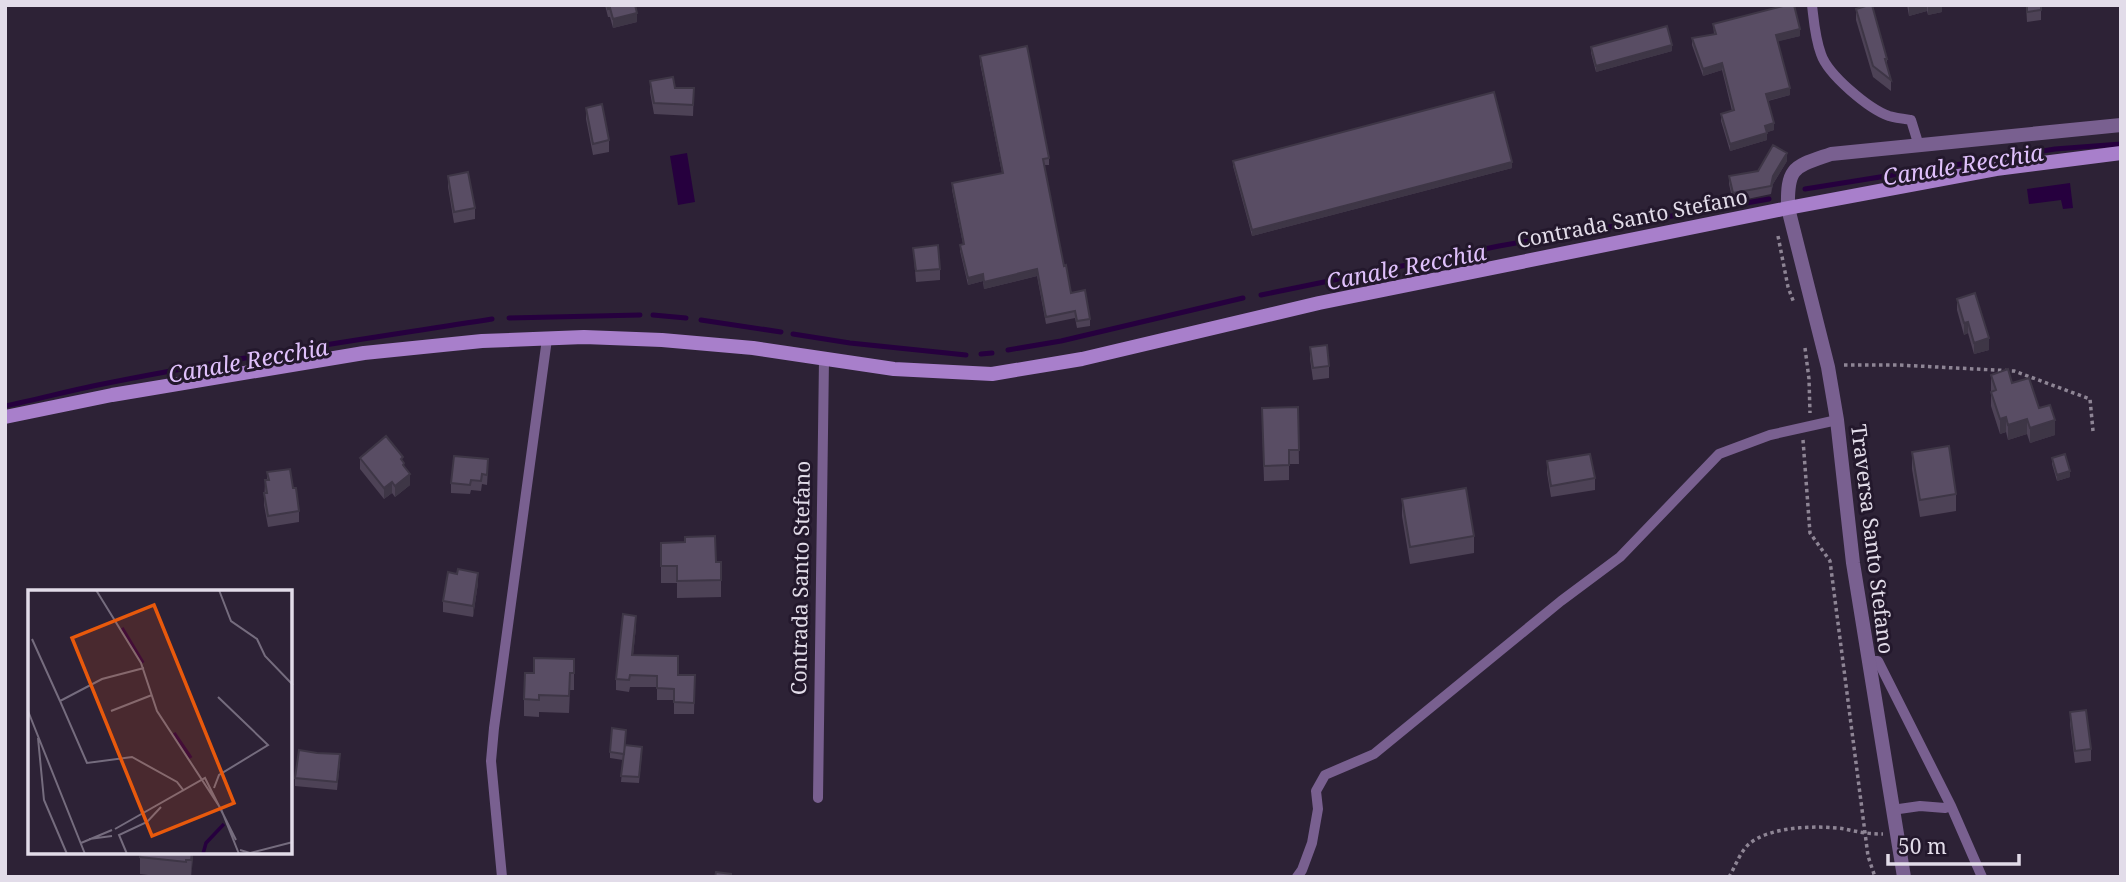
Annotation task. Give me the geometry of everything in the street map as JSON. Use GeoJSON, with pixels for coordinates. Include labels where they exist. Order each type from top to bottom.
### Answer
{"type":"FeatureCollection","features":[{"type":"Feature","properties":{"kind":"street"},"geometry":{"type":"LineString","coordinates":[[1784,209],[1788,185],[1796,169],[1831,154],[2121,125]]}},
{"type":"Feature","properties":{"kind":"street","name":"Contrada Santo Stefano"},"geometry":{"type":"LineString","coordinates":[[5,417],[113,395],[364,353],[482,341],[584,337],[662,340],[753,348],[894,369],[992,374],[1082,359],[1319,303],[1784,209],[1996,169],[2121,153]]}},
{"type":"Feature","properties":{"kind":"street","name":"Traversa Santo Stefano"},"geometry":{"type":"LineString","coordinates":[[1784,209],[1828,368],[1837,420],[1853,563],[1904,877]]}},
{"type":"Feature","properties":{"kind":"lane"},"geometry":{"type":"LineString","coordinates":[[1812,5],[1816,39],[1822,58],[1838,78],[1867,103],[1889,116],[1911,120],[1919,146]]}},
{"type":"Feature","properties":{"kind":"lane"},"geometry":{"type":"LineString","coordinates":[[502,877],[491,761],[547,339]]}},
{"type":"Feature","properties":{"kind":"lane","name":"Contrada Santo Stefano"},"geometry":{"type":"LineString","coordinates":[[818,798],[824,359]]}},
{"type":"Feature","properties":{"kind":"lane"},"geometry":{"type":"LineString","coordinates":[[1297,877],[1312,843],[1318,809],[1316,791],[1325,775],[1374,754],[1561,601],[1620,557],[1719,454],[1769,435],[1837,420]]}},
{"type":"Feature","properties":{"kind":"lane"},"geometry":{"type":"LineString","coordinates":[[1868,661],[1878,661],[1951,806],[1982,877]]}},
{"type":"Feature","properties":{"kind":"lane"},"geometry":{"type":"LineString","coordinates":[[1892,810],[1951,806]]}},
{"type":"Feature","properties":{"kind":"path"},"geometry":{"type":"LineString","coordinates":[[1784,209],[1777,239],[1797,312]]}},
{"type":"Feature","properties":{"kind":"path"},"geometry":{"type":"LineString","coordinates":[[1804,338],[1810,379],[1810,412],[1802,438],[1810,533],[1830,561],[1868,856],[1875,877]]}},
{"type":"Feature","properties":{"kind":"path"},"geometry":{"type":"LineString","coordinates":[[1828,368],[1838,365],[1898,365],[2014,371],[2091,399],[2093,431]]}},
{"type":"Feature","properties":{"kind":"path"},"geometry":{"type":"LineString","coordinates":[[1729,877],[1748,845],[1768,833],[1801,828],[1897,834]]}},
{"type":"Feature","properties":{"kind":"shaded area"},"geometry":{"type":"Polygon","coordinates":[[[687,153],[695,202],[678,205],[670,156],[687,153]]]}},
{"type":"Feature","properties":{"kind":"shaded area"},"geometry":{"type":"Polygon","coordinates":[[[2070,183],[2073,208],[2063,209],[2061,200],[2029,204],[2027,189],[2070,183]]]}},
{"type":"Feature","properties":{"kind":"building"},"geometry":{"type":"Polygon","coordinates":[[[607,5],[635,5],[637,13],[613,19],[607,5]]]}},
{"type":"Feature","properties":{"kind":"building"},"geometry":{"type":"Polygon","coordinates":[[[1794,5],[1800,29],[1776,35],[1790,88],[1766,94],[1774,123],[1765,126],[1767,133],[1730,144],[1721,114],[1734,110],[1722,63],[1703,69],[1692,38],[1716,34],[1713,24],[1794,5]]]}},
{"type":"Feature","properties":{"kind":"building"},"geometry":{"type":"Polygon","coordinates":[[[1872,5],[1891,80],[1873,66],[1856,9],[1872,5]]]}},
{"type":"Feature","properties":{"kind":"building"},"geometry":{"type":"Polygon","coordinates":[[[2027,5],[2041,5],[2041,10],[2027,12],[2027,5]]]}},
{"type":"Feature","properties":{"kind":"building"},"geometry":{"type":"Polygon","coordinates":[[[1667,26],[1672,45],[1596,66],[1591,47],[1667,26]]]}},
{"type":"Feature","properties":{"kind":"building"},"geometry":{"type":"Polygon","coordinates":[[[1027,46],[1049,158],[1043,159],[1064,266],[1066,265],[1071,293],[1085,290],[1090,319],[1077,321],[1075,311],[1046,317],[1037,269],[984,282],[983,274],[968,278],[960,245],[964,244],[952,183],[1003,173],[980,56],[1027,46]]]}},
{"type":"Feature","properties":{"kind":"building"},"geometry":{"type":"Polygon","coordinates":[[[673,77],[675,88],[694,88],[693,105],[654,103],[650,81],[673,77]]]}},
{"type":"Feature","properties":{"kind":"building"},"geometry":{"type":"Polygon","coordinates":[[[1494,92],[1512,162],[1252,230],[1233,161],[1494,92]]]}},
{"type":"Feature","properties":{"kind":"building"},"geometry":{"type":"Polygon","coordinates":[[[602,104],[609,140],[593,144],[586,108],[602,104]]]}},
{"type":"Feature","properties":{"kind":"building"},"geometry":{"type":"Polygon","coordinates":[[[1773,145],[1787,153],[1773,176],[1771,186],[1733,193],[1729,176],[1758,171],[1773,145]]]}},
{"type":"Feature","properties":{"kind":"building"},"geometry":{"type":"Polygon","coordinates":[[[468,172],[475,208],[454,212],[448,176],[468,172]]]}},
{"type":"Feature","properties":{"kind":"building"},"geometry":{"type":"Polygon","coordinates":[[[938,245],[940,269],[916,271],[913,248],[938,245]]]}},
{"type":"Feature","properties":{"kind":"building"},"geometry":{"type":"Polygon","coordinates":[[[1975,293],[1989,338],[1974,343],[1968,322],[1964,323],[1957,299],[1975,293]]]}},
{"type":"Feature","properties":{"kind":"building"},"geometry":{"type":"Polygon","coordinates":[[[1327,345],[1329,366],[1313,368],[1310,347],[1327,345]]]}},
{"type":"Feature","properties":{"kind":"building"},"geometry":{"type":"Polygon","coordinates":[[[2008,369],[2012,383],[2029,378],[2039,408],[2050,405],[2055,420],[2030,428],[2027,419],[2008,425],[2006,417],[2000,419],[1991,392],[1996,390],[1991,375],[2008,369]]]}},
{"type":"Feature","properties":{"kind":"building"},"geometry":{"type":"Polygon","coordinates":[[[1298,407],[1299,450],[1289,450],[1289,465],[1264,466],[1262,408],[1298,407]]]}},
{"type":"Feature","properties":{"kind":"building"},"geometry":{"type":"Polygon","coordinates":[[[386,436],[403,457],[403,465],[410,474],[395,486],[392,482],[384,488],[360,458],[386,436]]]}},
{"type":"Feature","properties":{"kind":"building"},"geometry":{"type":"Polygon","coordinates":[[[1949,446],[1956,494],[1920,500],[1912,452],[1949,446]]]}},
{"type":"Feature","properties":{"kind":"building"},"geometry":{"type":"Polygon","coordinates":[[[1590,454],[1595,478],[1551,486],[1547,461],[1590,454]]]}},
{"type":"Feature","properties":{"kind":"building"},"geometry":{"type":"Polygon","coordinates":[[[2065,454],[2070,471],[2057,475],[2052,458],[2065,454]]]}},
{"type":"Feature","properties":{"kind":"building"},"geometry":{"type":"Polygon","coordinates":[[[454,456],[488,459],[487,475],[482,474],[481,481],[471,480],[470,485],[451,483],[454,456]]]}},
{"type":"Feature","properties":{"kind":"building"},"geometry":{"type":"Polygon","coordinates":[[[290,469],[299,511],[268,516],[264,493],[267,493],[265,480],[269,480],[267,472],[290,469]]]}},
{"type":"Feature","properties":{"kind":"building"},"geometry":{"type":"Polygon","coordinates":[[[1466,488],[1474,536],[1410,547],[1402,499],[1466,488]]]}},
{"type":"Feature","properties":{"kind":"building"},"geometry":{"type":"Polygon","coordinates":[[[715,536],[716,562],[721,562],[721,580],[677,581],[677,566],[661,566],[661,543],[685,542],[685,537],[715,536]]]}},
{"type":"Feature","properties":{"kind":"building"},"geometry":{"type":"Polygon","coordinates":[[[458,569],[478,573],[473,606],[443,601],[448,572],[457,574],[458,569]]]}},
{"type":"Feature","properties":{"kind":"building"},"geometry":{"type":"Polygon","coordinates":[[[623,614],[636,616],[632,655],[678,656],[678,675],[695,675],[694,703],[674,702],[674,689],[657,688],[657,676],[630,675],[629,680],[616,679],[623,614]]]}},
{"type":"Feature","properties":{"kind":"building"},"geometry":{"type":"Polygon","coordinates":[[[534,658],[574,659],[569,696],[539,695],[539,700],[524,699],[525,673],[534,673],[534,658]]]}},
{"type":"Feature","properties":{"kind":"building"},"geometry":{"type":"Polygon","coordinates":[[[2086,710],[2091,749],[2075,751],[2070,712],[2086,710]]]}},
{"type":"Feature","properties":{"kind":"building"},"geometry":{"type":"Polygon","coordinates":[[[612,728],[626,730],[624,754],[610,752],[612,728]]]}},
{"type":"Feature","properties":{"kind":"building"},"geometry":{"type":"Polygon","coordinates":[[[625,745],[642,747],[639,777],[621,776],[625,745]]]}},
{"type":"Feature","properties":{"kind":"building"},"geometry":{"type":"Polygon","coordinates":[[[299,750],[340,754],[337,782],[295,778],[299,750]]]}},
{"type":"Feature","properties":{"kind":"building"},"geometry":{"type":"Polygon","coordinates":[[[141,854],[192,854],[191,860],[186,862],[140,857],[141,854]]]}},
{"type":"Feature","properties":{"kind":"building"},"geometry":{"type":"Polygon","coordinates":[[[716,872],[731,874],[731,877],[715,877],[716,872]]]}},
{"type":"Feature","properties":{"kind":"waterway","name":"Canale Recchia"},"geometry":{"type":"LineString","coordinates":[[1805,189],[2055,149],[2121,144]]}},
{"type":"Feature","properties":{"kind":"waterway","name":"Canale Recchia"},"geometry":{"type":"LineString","coordinates":[[1569,234],[1769,199]]}},
{"type":"Feature","properties":{"kind":"waterway","name":"Canale Recchia"},"geometry":{"type":"LineString","coordinates":[[1261,295],[1551,237]]}},
{"type":"Feature","properties":{"kind":"waterway","name":"Canale Recchia"},"geometry":{"type":"LineString","coordinates":[[1008,350],[1061,341],[1243,298]]}},
{"type":"Feature","properties":{"kind":"waterway","name":"Canale Recchia"},"geometry":{"type":"LineString","coordinates":[[509,318],[640,315]]}},
{"type":"Feature","properties":{"kind":"waterway","name":"Canale Recchia"},"geometry":{"type":"LineString","coordinates":[[653,315],[686,318]]}},
{"type":"Feature","properties":{"kind":"waterway","name":"Canale Recchia"},"geometry":{"type":"LineString","coordinates":[[5,406],[192,367],[492,319]]}},
{"type":"Feature","properties":{"kind":"waterway","name":"Canale Recchia"},"geometry":{"type":"LineString","coordinates":[[701,320],[781,332]]}},
{"type":"Feature","properties":{"kind":"waterway","name":"Canale Recchia"},"geometry":{"type":"LineString","coordinates":[[793,334],[966,355]]}},
{"type":"Feature","properties":{"kind":"waterway","name":"Canale Recchia"},"geometry":{"type":"LineString","coordinates":[[981,354],[992,353]]}}]}
